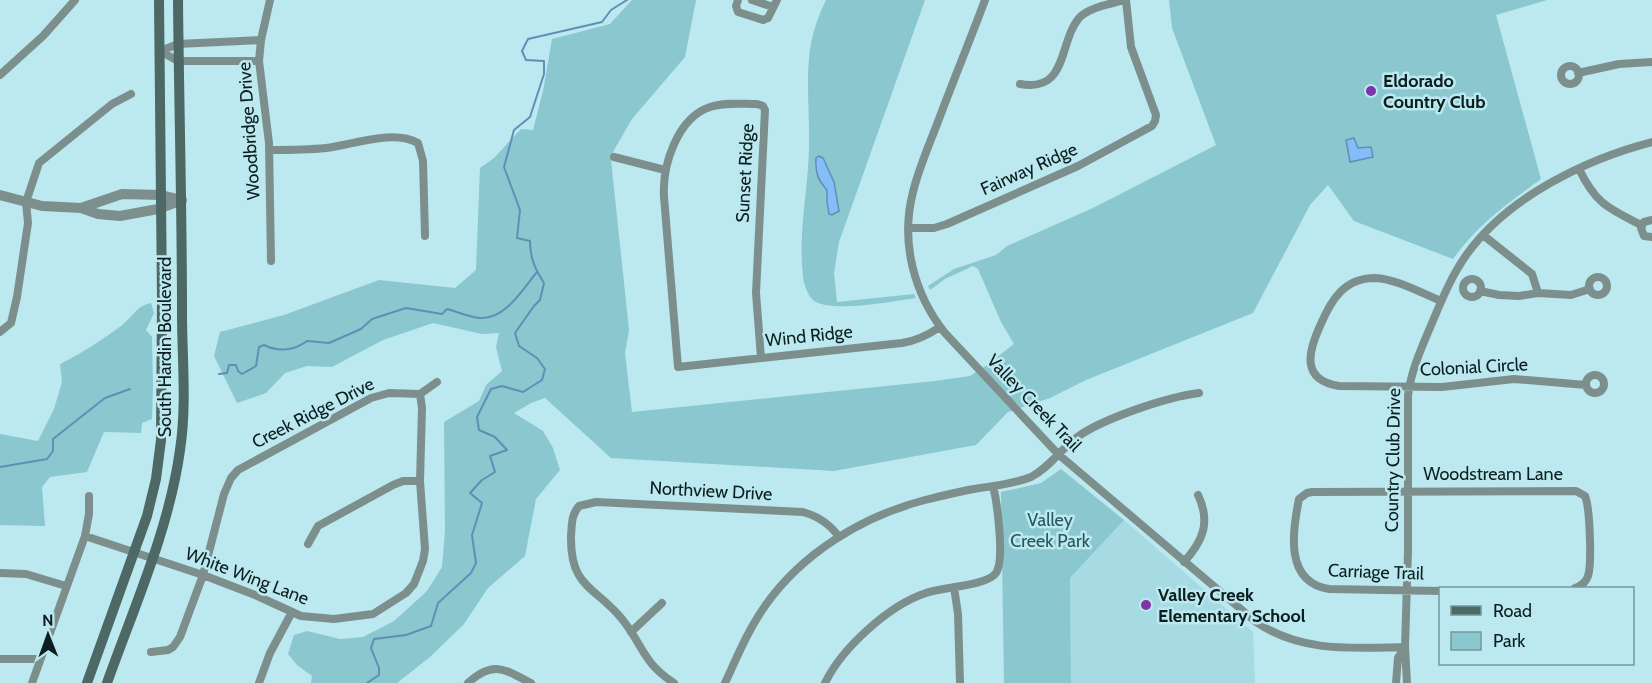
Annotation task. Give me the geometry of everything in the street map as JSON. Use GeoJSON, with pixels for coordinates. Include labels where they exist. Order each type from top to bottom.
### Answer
{"type":"FeatureCollection","features":[{"type":"Feature","properties":{"kind":"main road","name":"South Hardin Boulevard"},"geometry":{"type":"LineString","coordinates":[[87,683],[147,516],[156,479],[161,440],[159,0]]}},
{"type":"Feature","properties":{"kind":"main road","name":"South Hardin Boulevard"},"geometry":{"type":"LineString","coordinates":[[106,683],[152,558],[173,492],[183,430],[178,0]]}},
{"type":"Feature","properties":{"kind":"street"},"geometry":{"type":"LineString","coordinates":[[0,75],[43,36],[75,0]]}},
{"type":"Feature","properties":{"kind":"street","name":"Woodbridge Drive"},"geometry":{"type":"LineString","coordinates":[[270,0],[259,61],[261,90],[268,119],[271,261]]}},
{"type":"Feature","properties":{"kind":"street"},"geometry":{"type":"LineString","coordinates":[[738,0],[736,8],[738,12],[760,20],[768,18],[775,3],[752,0]]}},
{"type":"Feature","properties":{"kind":"street","name":"Valley Creek Trail"},"geometry":{"type":"LineString","coordinates":[[985,0],[915,182],[910,206],[908,228],[914,275],[925,303],[940,327],[1058,454],[1248,616],[1268,630],[1314,646],[1331,648],[1405,647]]}},
{"type":"Feature","properties":{"kind":"street"},"geometry":{"type":"LineString","coordinates":[[1020,84],[1037,85],[1050,78],[1061,61],[1076,23],[1083,15],[1125,0]]}},
{"type":"Feature","properties":{"kind":"street","name":"Fairway Ridge"},"geometry":{"type":"LineString","coordinates":[[908,228],[934,228],[961,218],[1078,166],[1146,130],[1155,121],[1155,111],[1131,46],[1125,0]]}},
{"type":"Feature","properties":{"kind":"street"},"geometry":{"type":"LineString","coordinates":[[160,51],[178,44],[261,40]]}},
{"type":"Feature","properties":{"kind":"street"},"geometry":{"type":"LineString","coordinates":[[160,51],[178,61],[259,61]]}},
{"type":"Feature","properties":{"kind":"street"},"geometry":{"type":"LineString","coordinates":[[1578,73],[1619,64],[1652,62]]}},
{"type":"Feature","properties":{"kind":"street"},"geometry":{"type":"LineString","coordinates":[[1,331],[11,323],[19,288],[28,224],[26,202],[39,163],[112,104],[131,94]]}},
{"type":"Feature","properties":{"kind":"street","name":"Sunset Ridge"},"geometry":{"type":"LineString","coordinates":[[678,366],[664,197],[665,170],[671,150],[679,135],[701,111],[725,104],[757,104],[764,108],[756,292],[761,358]]}},
{"type":"Feature","properties":{"kind":"street"},"geometry":{"type":"LineString","coordinates":[[269,150],[325,148],[376,140],[410,139],[418,143],[423,162],[425,236]]}},
{"type":"Feature","properties":{"kind":"street","name":"Country Club Drive"},"geometry":{"type":"LineString","coordinates":[[1407,683],[1405,647],[1410,386],[1419,352],[1441,301],[1458,267],[1483,235],[1517,205],[1579,169],[1614,154],[1652,142]]}},
{"type":"Feature","properties":{"kind":"street"},"geometry":{"type":"LineString","coordinates":[[615,157],[665,170]]}},
{"type":"Feature","properties":{"kind":"street"},"geometry":{"type":"LineString","coordinates":[[1579,169],[1591,192],[1599,201],[1641,225]]}},
{"type":"Feature","properties":{"kind":"street"},"geometry":{"type":"LineString","coordinates":[[81,208],[122,194],[161,195],[182,200]]}},
{"type":"Feature","properties":{"kind":"street"},"geometry":{"type":"LineString","coordinates":[[0,195],[42,206],[81,208],[98,214],[120,216],[161,208],[182,200]]}},
{"type":"Feature","properties":{"kind":"street"},"geometry":{"type":"LineString","coordinates":[[1641,225],[1645,221],[1652,220]]}},
{"type":"Feature","properties":{"kind":"street"},"geometry":{"type":"LineString","coordinates":[[1641,225],[1642,234],[1652,237]]}},
{"type":"Feature","properties":{"kind":"street"},"geometry":{"type":"LineString","coordinates":[[1483,235],[1532,274],[1538,292]]}},
{"type":"Feature","properties":{"kind":"street","name":"Colonial Circle"},"geometry":{"type":"LineString","coordinates":[[1441,301],[1391,281],[1375,278],[1358,281],[1343,289],[1332,300],[1312,343],[1311,367],[1327,384],[1344,387],[1443,387],[1514,379],[1586,385]]}},
{"type":"Feature","properties":{"kind":"street"},"geometry":{"type":"LineString","coordinates":[[1480,291],[1523,296],[1538,292],[1566,295],[1590,289]]}},
{"type":"Feature","properties":{"kind":"street","name":"Wind Ridge"},"geometry":{"type":"LineString","coordinates":[[678,366],[910,342],[940,327]]}},
{"type":"Feature","properties":{"kind":"street"},"geometry":{"type":"LineString","coordinates":[[420,394],[437,382]]}},
{"type":"Feature","properties":{"kind":"street","name":"Creek Ridge Drive"},"geometry":{"type":"LineString","coordinates":[[203,575],[224,494],[231,478],[238,470],[371,398],[389,393],[420,394]]}},
{"type":"Feature","properties":{"kind":"street"},"geometry":{"type":"LineString","coordinates":[[725,683],[765,606],[795,573],[838,537],[879,516],[905,506],[1024,480],[1050,464],[1075,439],[1099,425],[1169,398],[1198,393]]}},
{"type":"Feature","properties":{"kind":"street","name":"White Wing Lane"},"geometry":{"type":"LineString","coordinates":[[85,536],[203,575],[313,619],[364,617],[383,609],[406,593],[414,584],[423,561],[425,549],[420,481],[422,408],[420,394]]}},
{"type":"Feature","properties":{"kind":"street"},"geometry":{"type":"LineString","coordinates":[[308,544],[318,526],[393,484],[420,481]]}},
{"type":"Feature","properties":{"kind":"street"},"geometry":{"type":"LineString","coordinates":[[825,683],[834,668],[858,640],[897,607],[927,593],[980,581],[996,573],[999,564],[999,530],[993,486]]}},
{"type":"Feature","properties":{"kind":"street","name":"Woodstream Lane"},"geometry":{"type":"LineString","coordinates":[[1312,585],[1300,573],[1297,566],[1295,531],[1299,500],[1306,493],[1552,490],[1581,492],[1585,496],[1589,509],[1589,568],[1585,582],[1577,587]]}},
{"type":"Feature","properties":{"kind":"street"},"geometry":{"type":"LineString","coordinates":[[1184,562],[1200,539],[1204,524],[1204,508],[1198,495]]}},
{"type":"Feature","properties":{"kind":"street"},"geometry":{"type":"LineString","coordinates":[[32,683],[85,536],[89,496]]}},
{"type":"Feature","properties":{"kind":"street","name":"Northview Drive"},"geometry":{"type":"LineString","coordinates":[[631,632],[615,611],[579,579],[572,560],[571,545],[574,510],[583,503],[803,512],[823,521],[838,537]]}},
{"type":"Feature","properties":{"kind":"street"},"geometry":{"type":"LineString","coordinates":[[0,573],[26,574],[66,586]]}},
{"type":"Feature","properties":{"kind":"street"},"geometry":{"type":"LineString","coordinates":[[151,652],[168,650],[176,644],[203,575]]}},
{"type":"Feature","properties":{"kind":"street","name":"Carriage Trail"},"geometry":{"type":"LineString","coordinates":[[1312,585],[1329,589],[1439,591]]}},
{"type":"Feature","properties":{"kind":"street"},"geometry":{"type":"LineString","coordinates":[[954,586],[958,614],[960,683]]}},
{"type":"Feature","properties":{"kind":"street"},"geometry":{"type":"LineString","coordinates":[[662,603],[631,632],[653,668],[674,683]]}},
{"type":"Feature","properties":{"kind":"street"},"geometry":{"type":"LineString","coordinates":[[259,683],[270,653],[292,612]]}},
{"type":"Feature","properties":{"kind":"street","name":"Country Club Drive"},"geometry":{"type":"LineString","coordinates":[[1396,683],[1398,658],[1405,647]]}},
{"type":"Feature","properties":{"kind":"street"},"geometry":{"type":"LineString","coordinates":[[0,659],[40,658]]}},
{"type":"Feature","properties":{"kind":"street"},"geometry":{"type":"LineString","coordinates":[[468,683],[481,672],[495,668],[506,670],[531,683]]}},
{"type":"Feature","properties":{"kind":"shaded area","name":"Valley Creek Elementary School"},"geometry":{"type":"Polygon","coordinates":[[[1124,520],[1253,632],[1255,683],[1071,683],[1070,578],[1124,520]]]}},
{"type":"Feature","properties":{"kind":"green space","name":"Eldorado Country Club"},"geometry":{"type":"Polygon","coordinates":[[[632,0],[696,0],[685,57],[632,119],[614,150],[611,160],[629,330],[625,353],[632,412],[970,376],[1014,344],[1001,322],[978,269],[973,266],[945,279],[930,290],[928,286],[954,269],[996,255],[1007,246],[1093,208],[1216,145],[1172,28],[1169,0],[1547,0],[1496,15],[1541,179],[1483,225],[1453,259],[1354,221],[1328,185],[1310,205],[1253,313],[1086,380],[1050,398],[1008,412],[976,445],[834,471],[611,458],[545,398],[531,403],[514,413],[543,431],[553,448],[560,470],[536,499],[525,556],[488,588],[464,624],[430,657],[397,683],[311,683],[312,676],[297,665],[288,654],[294,635],[307,631],[340,639],[363,637],[394,621],[427,591],[442,567],[445,531],[444,422],[479,401],[486,385],[502,371],[496,347],[499,333],[482,334],[433,323],[383,340],[332,367],[307,366],[285,373],[266,393],[237,403],[214,356],[220,332],[284,315],[379,280],[455,288],[476,270],[480,168],[494,158],[521,129],[533,130],[543,91],[552,39],[610,24],[632,0]]]}},
{"type":"Feature","properties":{"kind":"green space"},"geometry":{"type":"Polygon","coordinates":[[[826,0],[925,0],[839,242],[834,273],[837,302],[914,294],[916,298],[863,305],[833,306],[813,300],[805,285],[802,228],[809,148],[809,56],[815,26],[826,0]]]}},
{"type":"Feature","properties":{"kind":"green space"},"geometry":{"type":"Polygon","coordinates":[[[151,303],[154,313],[146,330],[152,337],[152,419],[142,423],[141,433],[104,432],[87,472],[50,477],[42,487],[45,526],[0,525],[0,434],[38,441],[54,409],[62,382],[60,364],[99,341],[121,326],[142,306],[151,303]]]}},
{"type":"Feature","properties":{"kind":"green space","name":"Valley Creek Park"},"geometry":{"type":"Polygon","coordinates":[[[1061,469],[1124,520],[1070,578],[1071,683],[1004,683],[1001,492],[1041,483],[1061,469]]]}},
{"type":"Feature","properties":{"kind":"water"},"geometry":{"type":"Polygon","coordinates":[[[1354,138],[1358,148],[1371,147],[1373,157],[1350,162],[1346,140],[1354,138]]]}},
{"type":"Feature","properties":{"kind":"water"},"geometry":{"type":"Polygon","coordinates":[[[819,156],[823,158],[834,182],[839,211],[832,215],[829,214],[827,190],[817,172],[816,158],[819,156]]]}},
{"type":"Feature","properties":{"kind":"waterway"},"geometry":{"type":"LineString","coordinates":[[367,683],[379,675],[379,668],[371,648],[374,639],[406,635],[431,626],[438,603],[471,573],[476,563],[472,535],[482,503],[470,493],[482,480],[495,472],[490,456],[507,450],[495,437],[479,430],[477,417],[491,389],[502,386],[523,392],[542,380],[545,369],[537,358],[519,346],[515,333],[540,300],[544,283],[534,263],[530,241],[517,238],[520,210],[504,167],[514,130],[530,117],[544,74],[544,61],[526,60],[522,51],[528,39],[602,22],[611,10],[627,0]]}},
{"type":"Feature","properties":{"kind":"waterway"},"geometry":{"type":"LineString","coordinates":[[219,374],[227,373],[229,365],[236,365],[242,374],[256,366],[259,347],[264,345],[275,349],[286,349],[297,347],[307,341],[329,343],[361,329],[372,319],[406,308],[442,314],[447,309],[480,318],[489,317],[513,302],[537,272]]}},
{"type":"Feature","properties":{"kind":"waterway"},"geometry":{"type":"LineString","coordinates":[[0,467],[47,459],[53,451],[53,439],[105,398],[130,389]]}},
{"type":"Feature","properties":{"kind":"place","name":"Eldorado Country Club"},"geometry":{"type":"Point","coordinates":[1371,91]}},
{"type":"Feature","properties":{"kind":"place","name":"Valley Creek Elementary School"},"geometry":{"type":"Point","coordinates":[1146,605]}}]}
